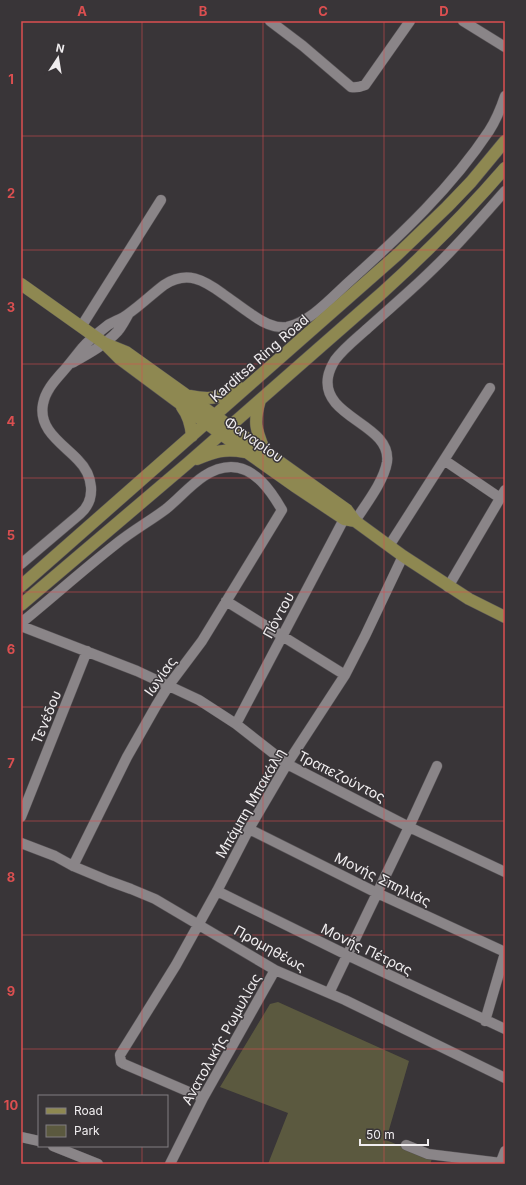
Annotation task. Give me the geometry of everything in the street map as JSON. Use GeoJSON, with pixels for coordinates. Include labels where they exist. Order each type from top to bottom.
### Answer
{"type":"FeatureCollection","features":[{"type":"Feature","properties":{"kind":"main road","name":"Karditsa Ring Road"},"geometry":{"type":"LineString","coordinates":[[21,586],[403,249],[471,182],[505,141]]}},
{"type":"Feature","properties":{"kind":"main road"},"geometry":{"type":"LineString","coordinates":[[21,605],[188,463],[411,266],[483,194],[505,168]]}},
{"type":"Feature","properties":{"kind":"main road","name":"Φαναρίου"},"geometry":{"type":"LineString","coordinates":[[21,284],[184,399],[216,415],[225,430],[246,452],[296,487],[350,520],[448,587],[505,617]]}},
{"type":"Feature","properties":{"kind":"main road"},"geometry":{"type":"LineString","coordinates":[[192,436],[184,399],[214,398],[222,396],[232,393],[257,379]]}},
{"type":"Feature","properties":{"kind":"main road","name":"Φαναρίου"},"geometry":{"type":"LineString","coordinates":[[184,399],[206,424],[225,430],[265,452],[347,510],[350,520]]}},
{"type":"Feature","properties":{"kind":"main road"},"geometry":{"type":"LineString","coordinates":[[260,400],[256,414],[256,425],[265,452]]}},
{"type":"Feature","properties":{"kind":"main road"},"geometry":{"type":"LineString","coordinates":[[188,463],[218,451],[228,450],[246,452]]}},
{"type":"Feature","properties":{"kind":"street"},"geometry":{"type":"LineString","coordinates":[[270,21],[354,88],[365,85],[410,21]]}},
{"type":"Feature","properties":{"kind":"street"},"geometry":{"type":"LineString","coordinates":[[463,21],[505,47]]}},
{"type":"Feature","properties":{"kind":"street"},"geometry":{"type":"LineString","coordinates":[[21,564],[80,514],[86,508],[90,500],[92,486],[87,473],[78,460],[50,433],[46,426],[43,412],[43,402],[49,389],[70,364],[90,354],[99,340],[119,330],[128,315],[165,285],[178,278],[186,277],[208,283],[256,318],[274,327],[288,327],[308,318],[383,251],[442,191],[496,120],[505,96]]}},
{"type":"Feature","properties":{"kind":"street","name":"Πόντου"},"geometry":{"type":"LineString","coordinates":[[236,724],[282,636],[350,520],[383,475],[387,457],[386,451],[370,430],[343,410],[334,401],[328,389],[328,377],[331,368],[336,359],[353,341],[434,269],[457,246],[505,191]]}},
{"type":"Feature","properties":{"kind":"street"},"geometry":{"type":"LineString","coordinates":[[81,327],[161,200]]}},
{"type":"Feature","properties":{"kind":"street"},"geometry":{"type":"LineString","coordinates":[[389,546],[490,388]]}},
{"type":"Feature","properties":{"kind":"street"},"geometry":{"type":"LineString","coordinates":[[444,460],[503,494],[448,587]]}},
{"type":"Feature","properties":{"kind":"street","name":"Ιωνίας"},"geometry":{"type":"LineString","coordinates":[[21,624],[116,544],[169,507],[205,476],[216,470],[236,467],[252,474],[265,485],[282,510],[202,641],[169,685],[156,706],[135,742],[73,866]]}},
{"type":"Feature","properties":{"kind":"street","name":"Μπάμπη Μπακάλη"},"geometry":{"type":"LineString","coordinates":[[203,1098],[124,1064],[121,1062],[120,1055],[176,965],[249,829],[287,764],[345,675],[366,636],[403,556]]}},
{"type":"Feature","properties":{"kind":"street"},"geometry":{"type":"LineString","coordinates":[[226,601],[345,675]]}},
{"type":"Feature","properties":{"kind":"street","name":"Τραπεζούντος"},"geometry":{"type":"LineString","coordinates":[[21,624],[137,671],[199,700],[236,724],[287,764],[409,827],[505,872]]}},
{"type":"Feature","properties":{"kind":"street","name":"Τενέδου"},"geometry":{"type":"LineString","coordinates":[[21,817],[87,651]]}},
{"type":"Feature","properties":{"kind":"street"},"geometry":{"type":"LineString","coordinates":[[329,993],[437,766]]}},
{"type":"Feature","properties":{"kind":"street","name":"Μονής Σπηλιάς"},"geometry":{"type":"LineString","coordinates":[[249,829],[377,893],[505,953]]}},
{"type":"Feature","properties":{"kind":"street","name":"Προμηθέως"},"geometry":{"type":"LineString","coordinates":[[22,846],[55,856],[73,866],[146,894],[199,924],[274,970],[329,993],[505,1078]]}},
{"type":"Feature","properties":{"kind":"street","name":"Μονής Πέτρας"},"geometry":{"type":"LineString","coordinates":[[217,891],[347,955],[485,1021],[505,1029]]}},
{"type":"Feature","properties":{"kind":"street"},"geometry":{"type":"LineString","coordinates":[[485,1021],[505,953]]}},
{"type":"Feature","properties":{"kind":"street","name":"Ανατολικής Ρωμυλίας"},"geometry":{"type":"LineString","coordinates":[[170,1164],[203,1098],[274,970]]}},
{"type":"Feature","properties":{"kind":"street"},"geometry":{"type":"LineString","coordinates":[[21,1137],[38,1141]]}},
{"type":"Feature","properties":{"kind":"street"},"geometry":{"type":"LineString","coordinates":[[406,1145],[428,1154],[500,1163],[505,1151]]}},
{"type":"Feature","properties":{"kind":"street"},"geometry":{"type":"LineString","coordinates":[[55,1147],[98,1164]]}},
{"type":"Feature","properties":{"kind":"green space"},"geometry":{"type":"Polygon","coordinates":[[[278,1002],[409,1061],[386,1140],[432,1159],[430,1164],[268,1164],[288,1113],[220,1087],[270,1004],[278,1002]]]}}]}
